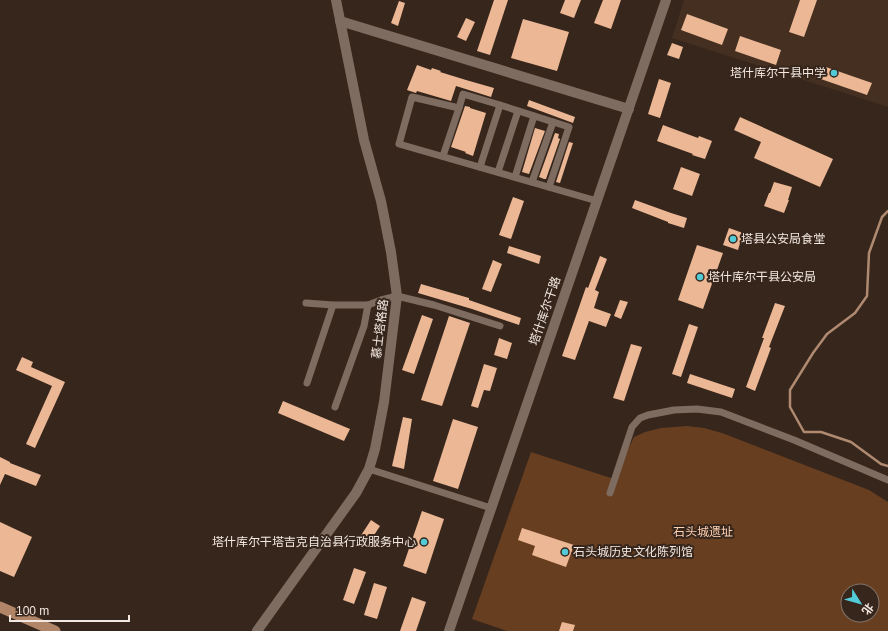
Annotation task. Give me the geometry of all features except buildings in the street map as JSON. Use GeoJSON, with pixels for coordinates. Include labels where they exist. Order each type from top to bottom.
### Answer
{"type":"FeatureCollection","features":[{"type":"Feature","properties":{"kind":"main road"},"geometry":{"type":"LineString","coordinates":[[0,608],[55,631]]}},
{"type":"Feature","properties":{"kind":"street","name":"慕士塔格路"},"geometry":{"type":"LineString","coordinates":[[257,631],[356,493],[369,469],[375,450],[384,402],[397,296],[391,252],[381,201],[364,140],[336,0]]}},
{"type":"Feature","properties":{"kind":"street","name":"塔什库尔干路"},"geometry":{"type":"LineString","coordinates":[[449,631],[666,0]]}},
{"type":"Feature","properties":{"kind":"street"},"geometry":{"type":"LineString","coordinates":[[340,21],[628,109]]}},
{"type":"Feature","properties":{"kind":"street"},"geometry":{"type":"LineString","coordinates":[[443,156],[463,94],[569,127],[549,187]]}},
{"type":"Feature","properties":{"kind":"street"},"geometry":{"type":"LineString","coordinates":[[459,108],[412,97],[399,144],[597,201]]}},
{"type":"Feature","properties":{"kind":"street"},"geometry":{"type":"LineString","coordinates":[[480,167],[500,105]]}},
{"type":"Feature","properties":{"kind":"street"},"geometry":{"type":"LineString","coordinates":[[498,172],[518,111]]}},
{"type":"Feature","properties":{"kind":"street"},"geometry":{"type":"LineString","coordinates":[[515,177],[534,116]]}},
{"type":"Feature","properties":{"kind":"street"},"geometry":{"type":"LineString","coordinates":[[532,182],[553,122]]}},
{"type":"Feature","properties":{"kind":"street"},"geometry":{"type":"LineString","coordinates":[[306,303],[368,305],[397,296],[434,305],[500,326]]}},
{"type":"Feature","properties":{"kind":"street"},"geometry":{"type":"LineString","coordinates":[[307,383],[333,305]]}},
{"type":"Feature","properties":{"kind":"street"},"geometry":{"type":"LineString","coordinates":[[335,407],[364,326],[368,305]]}},
{"type":"Feature","properties":{"kind":"street"},"geometry":{"type":"LineString","coordinates":[[610,493],[632,427],[640,418],[674,410],[697,409],[721,412],[794,440],[888,480]]}},
{"type":"Feature","properties":{"kind":"street"},"geometry":{"type":"LineString","coordinates":[[369,469],[492,508]]}},
{"type":"Feature","properties":{"kind":"shaded area","name":"塔什库尔干县中学"},"geometry":{"type":"Polygon","coordinates":[[[684,0],[888,0],[888,107],[672,38],[684,0]]]}},
{"type":"Feature","properties":{"kind":"green space","name":"石头城遗址"},"geometry":{"type":"Polygon","coordinates":[[[687,426],[704,428],[722,433],[869,490],[888,502],[888,631],[507,631],[472,619],[531,452],[617,480],[634,437],[645,432],[661,428],[687,426]]]}},
{"type":"Feature","properties":{"kind":"waterway"},"geometry":{"type":"LineString","coordinates":[[888,211],[882,217],[869,253],[867,296],[855,313],[827,334],[813,353],[790,390],[790,407],[804,432],[821,432],[851,442],[881,464],[888,466]]}},
{"type":"Feature","properties":{"kind":"place","name":"塔什库尔干县中学"},"geometry":{"type":"Point","coordinates":[834,73]}},
{"type":"Feature","properties":{"kind":"place","name":"塔县公安局食堂"},"geometry":{"type":"Point","coordinates":[733,239]}},
{"type":"Feature","properties":{"kind":"place","name":"塔什库尔干县公安局"},"geometry":{"type":"Point","coordinates":[700,277]}},
{"type":"Feature","properties":{"kind":"place","name":"塔什库尔干塔吉克自治县行政服务中心"},"geometry":{"type":"Point","coordinates":[424,542]}},
{"type":"Feature","properties":{"kind":"place","name":"石头城历史文化陈列馆"},"geometry":{"type":"Point","coordinates":[565,552]}}]}
